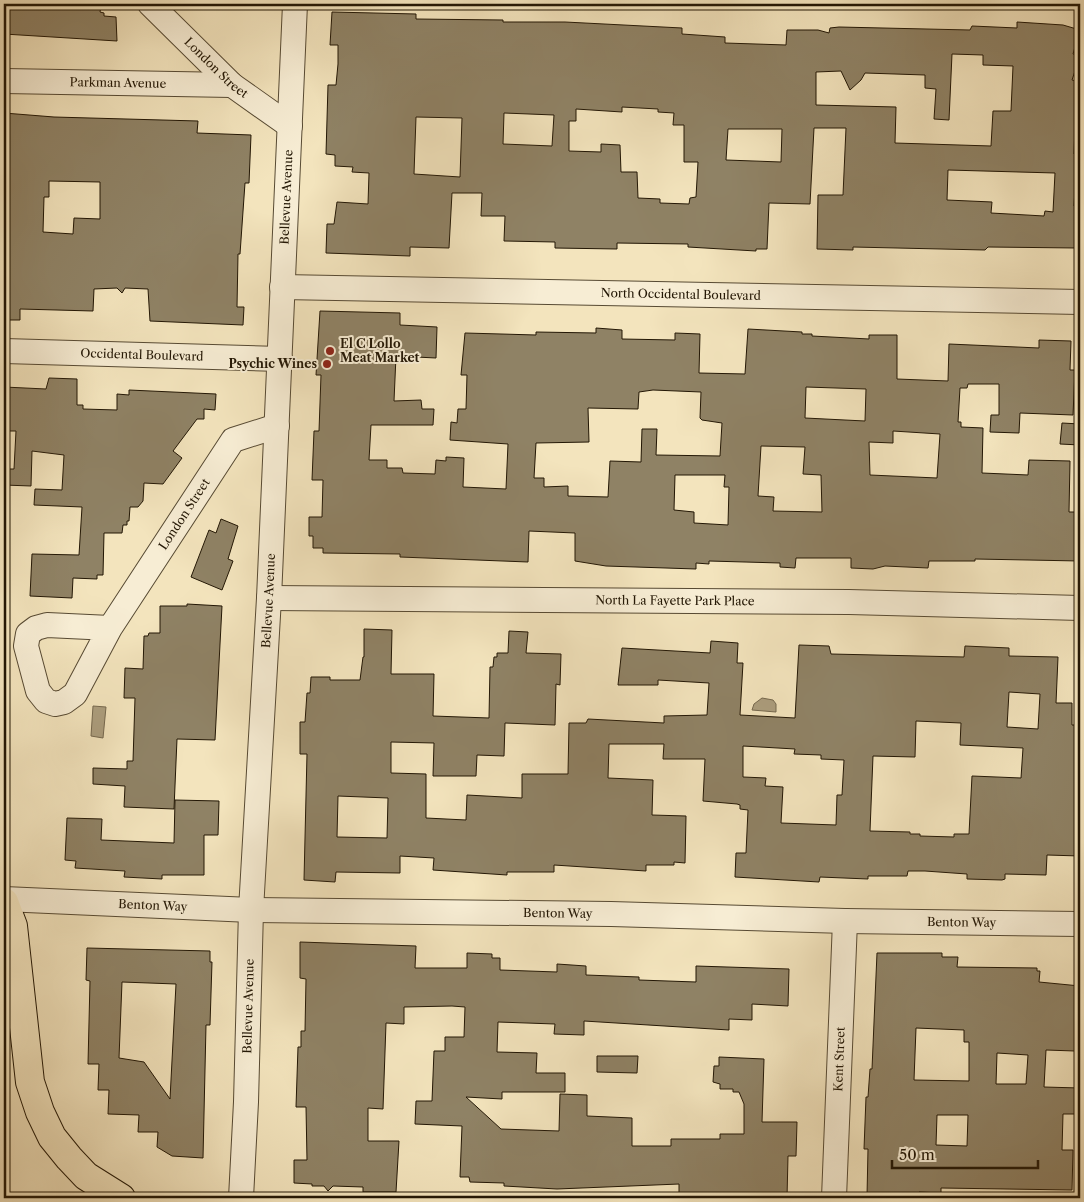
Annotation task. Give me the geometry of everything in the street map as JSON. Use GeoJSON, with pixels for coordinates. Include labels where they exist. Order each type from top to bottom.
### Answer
{"type":"FeatureCollection","features":[{"type":"Feature","properties":{"kind":"highway"},"geometry":{"type":"LineString","coordinates":[[4,900],[14,926],[30,1082],[40,1112],[52,1137],[69,1158],[86,1176],[121,1198]]}},
{"type":"Feature","properties":{"kind":"street","name":"London Street"},"geometry":{"type":"LineString","coordinates":[[150,4],[232,85],[290,126]]}},
{"type":"Feature","properties":{"kind":"street","name":"Bellevue Avenue"},"geometry":{"type":"LineString","coordinates":[[241,1198],[246,1102],[251,910],[269,598],[295,4]]}},
{"type":"Feature","properties":{"kind":"street","name":"Parkman Avenue"},"geometry":{"type":"LineString","coordinates":[[4,81],[232,85]]}},
{"type":"Feature","properties":{"kind":"street","name":"North Occidental Boulevard"},"geometry":{"type":"LineString","coordinates":[[282,287],[1080,302]]}},
{"type":"Feature","properties":{"kind":"street","name":"Occidental Boulevard"},"geometry":{"type":"LineString","coordinates":[[4,351],[280,358]]}},
{"type":"Feature","properties":{"kind":"street","name":"London Street"},"geometry":{"type":"LineString","coordinates":[[110,628],[233,440],[277,426]]}},
{"type":"Feature","properties":{"kind":"street","name":"North La Fayette Park Place"},"geometry":{"type":"LineString","coordinates":[[269,598],[849,602],[1080,608]]}},
{"type":"Feature","properties":{"kind":"street","name":"Benton Way"},"geometry":{"type":"LineString","coordinates":[[4,900],[251,910],[611,914],[845,921],[1080,924]]}},
{"type":"Feature","properties":{"kind":"street","name":"Kent Street"},"geometry":{"type":"LineString","coordinates":[[834,1198],[845,921]]}},
{"type":"Feature","properties":{"kind":"shaded area"},"geometry":{"type":"Polygon","coordinates":[[[762,698],[773,700],[776,704],[776,712],[752,710],[754,704],[762,698]]]}},
{"type":"Feature","properties":{"kind":"shaded area"},"geometry":{"type":"Polygon","coordinates":[[[93,706],[106,707],[103,738],[91,736],[93,706]]]}},
{"type":"Feature","properties":{"kind":"building"},"geometry":{"type":"Polygon","coordinates":[[[4,4],[101,6],[100,12],[104,13],[104,16],[116,17],[117,41],[4,34],[4,4]]]}},
{"type":"Feature","properties":{"kind":"building"},"geometry":{"type":"Polygon","coordinates":[[[332,12],[416,14],[416,19],[565,22],[682,28],[682,34],[725,37],[725,43],[786,45],[787,30],[818,30],[829,33],[830,28],[839,27],[970,30],[972,26],[1017,28],[1017,22],[1063,25],[1080,30],[1073,54],[1080,56],[1072,80],[1080,82],[1076,99],[1074,154],[1080,154],[1080,172],[1076,172],[1074,206],[1077,206],[1076,248],[988,247],[985,250],[853,247],[853,250],[817,249],[818,195],[843,195],[846,128],[814,128],[810,204],[769,203],[767,249],[756,249],[756,251],[688,247],[688,244],[617,243],[617,249],[555,248],[555,242],[504,241],[505,216],[481,216],[482,193],[452,193],[449,248],[410,247],[410,256],[326,253],[327,224],[334,224],[337,202],[368,204],[369,173],[352,172],[353,167],[335,166],[335,155],[326,154],[328,85],[336,85],[338,64],[338,45],[330,45],[332,12]],[[952,54],[949,120],[934,119],[936,89],[925,88],[925,75],[865,73],[861,80],[850,90],[841,71],[816,72],[816,105],[896,107],[895,143],[991,146],[993,111],[1011,111],[1013,66],[983,65],[983,55],[952,54]],[[622,107],[622,112],[576,109],[576,121],[569,121],[569,151],[601,152],[601,144],[620,145],[621,172],[637,172],[638,198],[660,199],[660,203],[689,204],[690,198],[696,197],[698,162],[684,162],[684,125],[673,125],[674,113],[658,112],[658,109],[622,107]],[[504,113],[503,144],[552,146],[554,115],[504,113]],[[416,117],[414,174],[460,177],[462,118],[416,117]],[[728,129],[726,160],[781,162],[782,129],[728,129]],[[948,170],[947,200],[992,202],[991,213],[1044,216],[1045,211],[1053,212],[1055,173],[948,170]]]}},
{"type":"Feature","properties":{"kind":"building"},"geometry":{"type":"Polygon","coordinates":[[[4,113],[54,117],[198,121],[197,133],[251,135],[249,183],[245,183],[240,254],[238,254],[237,307],[244,307],[243,325],[150,321],[148,289],[125,288],[122,293],[117,288],[94,289],[93,311],[20,309],[20,320],[4,320],[4,113]],[[49,181],[49,197],[44,197],[43,232],[73,234],[74,218],[100,219],[100,182],[49,181]]]}},
{"type":"Feature","properties":{"kind":"building"},"geometry":{"type":"Polygon","coordinates":[[[320,311],[400,313],[400,325],[437,327],[436,358],[396,356],[394,401],[421,400],[422,409],[434,409],[433,425],[371,425],[369,460],[387,460],[387,468],[402,468],[403,473],[435,474],[436,460],[446,461],[446,457],[464,458],[463,487],[506,489],[508,444],[450,440],[451,422],[457,423],[458,409],[466,409],[467,375],[461,375],[465,333],[536,335],[536,332],[596,333],[596,328],[622,330],[622,339],[675,340],[675,333],[700,334],[699,373],[745,374],[748,329],[802,332],[802,334],[812,334],[812,336],[869,339],[869,335],[897,335],[897,379],[948,381],[949,344],[1039,348],[1039,340],[1071,341],[1070,370],[1075,370],[1073,415],[1020,413],[1019,433],[990,432],[991,415],[999,415],[999,384],[968,384],[967,388],[960,388],[958,422],[961,422],[961,427],[983,428],[982,473],[1028,475],[1029,460],[1070,461],[1069,512],[1080,512],[1080,561],[975,559],[975,561],[929,561],[928,568],[885,566],[873,569],[851,568],[851,558],[796,558],[795,568],[780,567],[780,563],[709,561],[709,564],[696,563],[696,569],[606,566],[575,561],[575,533],[529,531],[528,562],[400,557],[400,554],[323,553],[323,548],[313,548],[313,536],[309,536],[309,517],[322,517],[323,480],[312,480],[314,431],[319,431],[321,375],[316,375],[320,311]],[[806,387],[805,418],[865,421],[866,389],[806,387]],[[653,390],[639,392],[638,409],[588,408],[589,442],[536,443],[534,478],[544,478],[544,487],[568,486],[568,496],[608,497],[610,461],[641,462],[642,429],[657,429],[656,455],[720,456],[722,423],[702,420],[700,418],[701,392],[653,390]],[[893,431],[893,443],[869,442],[870,475],[937,478],[940,434],[893,431]],[[761,446],[758,496],[774,497],[773,511],[822,512],[821,475],[803,474],[805,447],[761,446]],[[675,475],[674,510],[694,512],[694,523],[728,525],[729,487],[724,487],[725,475],[675,475]]]}},
{"type":"Feature","properties":{"kind":"building"},"geometry":{"type":"Polygon","coordinates":[[[49,378],[77,379],[77,405],[83,405],[83,409],[117,410],[117,394],[129,395],[129,390],[216,394],[215,410],[204,409],[204,419],[197,419],[173,451],[182,458],[163,484],[144,483],[143,501],[138,507],[130,507],[129,521],[127,521],[127,525],[123,525],[122,533],[104,533],[103,575],[97,575],[97,579],[73,578],[72,598],[30,596],[32,554],[79,555],[82,507],[34,505],[35,489],[62,490],[64,455],[32,451],[31,486],[4,485],[4,469],[14,469],[16,431],[4,431],[4,387],[46,389],[49,378]]]}},
{"type":"Feature","properties":{"kind":"building"},"geometry":{"type":"Polygon","coordinates":[[[1062,423],[1080,424],[1080,445],[1060,444],[1062,423]]]}},
{"type":"Feature","properties":{"kind":"building"},"geometry":{"type":"Polygon","coordinates":[[[221,519],[238,526],[228,559],[233,561],[222,590],[191,577],[209,530],[216,533],[221,519]]]}},
{"type":"Feature","properties":{"kind":"building"},"geometry":{"type":"Polygon","coordinates":[[[187,604],[222,606],[215,740],[177,739],[174,809],[124,807],[125,786],[93,784],[93,768],[127,769],[127,761],[133,761],[135,698],[124,698],[125,668],[143,669],[144,636],[148,636],[149,633],[160,633],[160,606],[187,606],[187,604]]]}},
{"type":"Feature","properties":{"kind":"building"},"geometry":{"type":"Polygon","coordinates":[[[364,629],[392,630],[391,674],[434,674],[433,716],[489,718],[490,667],[493,667],[494,657],[497,657],[497,653],[508,653],[509,631],[528,632],[526,653],[561,654],[560,685],[556,684],[555,725],[505,723],[504,756],[477,755],[476,776],[433,776],[434,743],[391,742],[391,773],[426,774],[426,818],[466,820],[467,795],[522,798],[522,774],[568,774],[569,723],[586,723],[588,719],[664,723],[664,716],[707,715],[709,683],[658,680],[658,685],[618,685],[622,648],[710,653],[711,641],[738,643],[737,663],[743,663],[740,715],[795,718],[799,645],[829,646],[831,654],[964,657],[965,646],[1009,648],[1009,656],[1058,657],[1056,703],[1072,703],[1072,725],[1080,725],[1080,856],[1047,855],[1046,875],[1005,874],[1005,879],[1002,880],[967,879],[967,874],[925,871],[908,871],[907,876],[868,876],[868,879],[820,877],[819,882],[735,877],[736,853],[746,853],[748,810],[740,809],[740,805],[737,804],[703,801],[705,759],[663,759],[664,744],[609,744],[608,778],[653,780],[652,815],[686,816],[685,863],[674,862],[674,865],[646,865],[646,871],[554,865],[554,872],[507,872],[507,875],[433,870],[434,858],[400,856],[400,873],[336,872],[335,882],[304,880],[307,754],[300,754],[300,722],[305,722],[307,693],[310,693],[311,677],[330,677],[330,680],[360,680],[364,657],[364,629]],[[1009,692],[1007,727],[1038,729],[1040,694],[1009,692]],[[916,721],[915,757],[873,756],[870,831],[910,832],[910,834],[920,834],[920,836],[954,837],[954,834],[969,834],[972,776],[1021,778],[1023,748],[960,745],[961,723],[916,721]],[[743,746],[743,777],[766,778],[765,786],[783,787],[781,823],[836,825],[837,795],[842,795],[844,760],[821,759],[821,755],[794,754],[795,749],[743,746]],[[338,796],[337,837],[387,838],[388,798],[338,796]]]}},
{"type":"Feature","properties":{"kind":"building"},"geometry":{"type":"Polygon","coordinates":[[[175,800],[219,801],[218,835],[204,835],[204,875],[162,875],[162,879],[124,877],[125,871],[75,868],[76,861],[65,860],[67,818],[102,819],[101,840],[174,843],[175,800]]]}},
{"type":"Feature","properties":{"kind":"building"},"geometry":{"type":"Polygon","coordinates":[[[300,942],[416,946],[415,968],[467,968],[467,953],[492,954],[492,958],[500,958],[500,970],[557,972],[557,964],[586,966],[586,975],[639,977],[639,980],[696,982],[696,966],[789,969],[788,1006],[752,1004],[752,1020],[729,1019],[729,1030],[584,1021],[584,1035],[554,1034],[555,1024],[498,1022],[497,1052],[537,1053],[536,1073],[565,1073],[565,1092],[502,1092],[502,1099],[466,1097],[501,1129],[559,1131],[560,1094],[587,1095],[587,1116],[632,1118],[632,1146],[671,1146],[671,1139],[720,1139],[720,1134],[744,1134],[744,1104],[739,1092],[733,1092],[733,1089],[720,1089],[720,1084],[713,1082],[714,1066],[719,1066],[719,1057],[764,1059],[762,1122],[797,1122],[796,1156],[788,1156],[787,1198],[689,1198],[689,1193],[679,1195],[679,1184],[557,1189],[504,1186],[504,1183],[470,1182],[469,1177],[460,1177],[462,1126],[415,1124],[416,1101],[432,1101],[434,1051],[445,1051],[445,1037],[464,1037],[465,1007],[452,1006],[404,1007],[404,1024],[386,1023],[383,1109],[368,1108],[368,1141],[399,1141],[396,1192],[363,1192],[363,1187],[333,1186],[328,1191],[324,1186],[294,1183],[294,1160],[307,1160],[306,1107],[296,1107],[298,1047],[301,1047],[301,1031],[305,1031],[306,979],[300,978],[300,942]]]}},
{"type":"Feature","properties":{"kind":"building"},"geometry":{"type":"Polygon","coordinates":[[[87,948],[210,951],[210,962],[212,962],[210,1025],[206,1025],[203,1158],[172,1156],[157,1147],[158,1132],[138,1132],[139,1115],[108,1114],[109,1090],[98,1090],[99,1064],[88,1064],[90,981],[86,980],[87,948]],[[122,982],[119,1058],[144,1062],[170,1099],[176,984],[122,982]]]}},
{"type":"Feature","properties":{"kind":"building"},"geometry":{"type":"Polygon","coordinates":[[[877,953],[942,953],[942,957],[958,957],[957,967],[1037,968],[1037,971],[1040,971],[1039,982],[1080,986],[1080,1024],[1076,1024],[1075,1051],[1046,1050],[1044,1087],[1080,1088],[1080,1114],[1063,1114],[1062,1150],[1073,1150],[1072,1190],[941,1188],[941,1193],[919,1192],[919,1197],[867,1196],[868,1149],[864,1149],[866,1097],[868,1097],[870,1069],[872,1069],[877,953]],[[916,1028],[914,1080],[969,1081],[969,1042],[964,1042],[964,1030],[916,1028]],[[997,1053],[996,1084],[1026,1084],[1028,1055],[997,1053]],[[937,1115],[936,1145],[967,1146],[968,1115],[937,1115]]]}},
{"type":"Feature","properties":{"kind":"building"},"geometry":{"type":"Polygon","coordinates":[[[597,1056],[638,1056],[637,1073],[597,1072],[597,1056]]]}},
{"type":"Feature","properties":{"kind":"place","name":"El C Lollo Meat Market"},"geometry":{"type":"Point","coordinates":[330,351]}},
{"type":"Feature","properties":{"kind":"place","name":"Psychic Wines"},"geometry":{"type":"Point","coordinates":[327,364]}}]}
